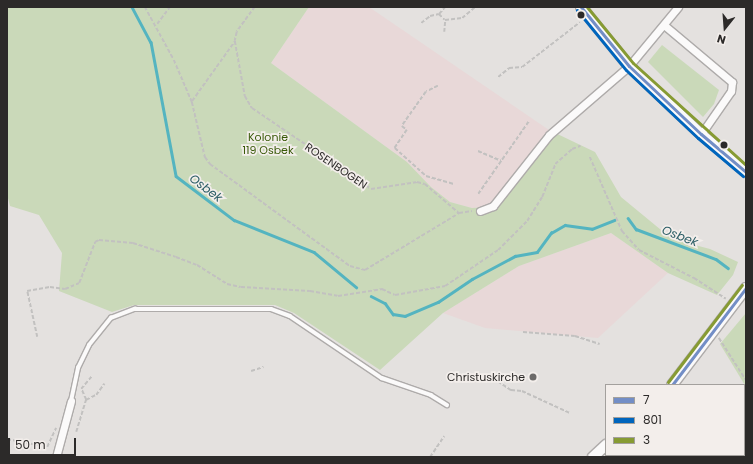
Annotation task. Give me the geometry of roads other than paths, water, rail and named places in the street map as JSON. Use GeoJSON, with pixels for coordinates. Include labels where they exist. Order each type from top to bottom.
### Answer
{"type":"FeatureCollection","features":[{"type":"Feature","properties":{"kind":"street"},"geometry":{"type":"LineString","coordinates":[[581,7],[629,66],[701,134],[746,172]]}},
{"type":"Feature","properties":{"kind":"street"},"geometry":{"type":"LineString","coordinates":[[480,211],[493,206],[549,135],[629,66],[678,7]]}},
{"type":"Feature","properties":{"kind":"street"},"geometry":{"type":"LineString","coordinates":[[664,25],[732,82],[731,91],[701,134]]}},
{"type":"Feature","properties":{"kind":"street"},"geometry":{"type":"LineString","coordinates":[[673,384],[714,332],[746,288]]}},
{"type":"Feature","properties":{"kind":"street"},"geometry":{"type":"LineString","coordinates":[[56,457],[70,401]]}},
{"type":"Feature","properties":{"kind":"street"},"geometry":{"type":"LineString","coordinates":[[593,457],[605,446]]}},
{"type":"Feature","properties":{"kind":"lane"},"geometry":{"type":"LineString","coordinates":[[70,401],[78,368],[89,345],[111,318],[135,309],[271,309],[290,316],[382,378],[432,395],[447,405]]}},
{"type":"Feature","properties":{"kind":"waterway","name":"Osbek"},"geometry":{"type":"LineString","coordinates":[[132,7],[151,42],[176,176],[234,220],[314,252],[356,287]]}},
{"type":"Feature","properties":{"kind":"waterway","name":"Osbek"},"geometry":{"type":"LineString","coordinates":[[628,218],[636,229],[716,259],[728,268]]}},
{"type":"Feature","properties":{"kind":"waterway","name":"Osbek"},"geometry":{"type":"LineString","coordinates":[[371,296],[385,303],[393,314],[405,316],[438,302],[472,279],[515,256],[537,252],[551,233],[565,225],[592,229],[614,220]]}},
{"type":"Feature","properties":{"kind":"place","name":"Christuskirche"},"geometry":{"type":"Point","coordinates":[533,377]}},
{"type":"Feature","properties":{"kind":"park label","name":"Kolonie 119 Osbek"},"geometry":{"type":"Point","coordinates":[268,144]}}]}
